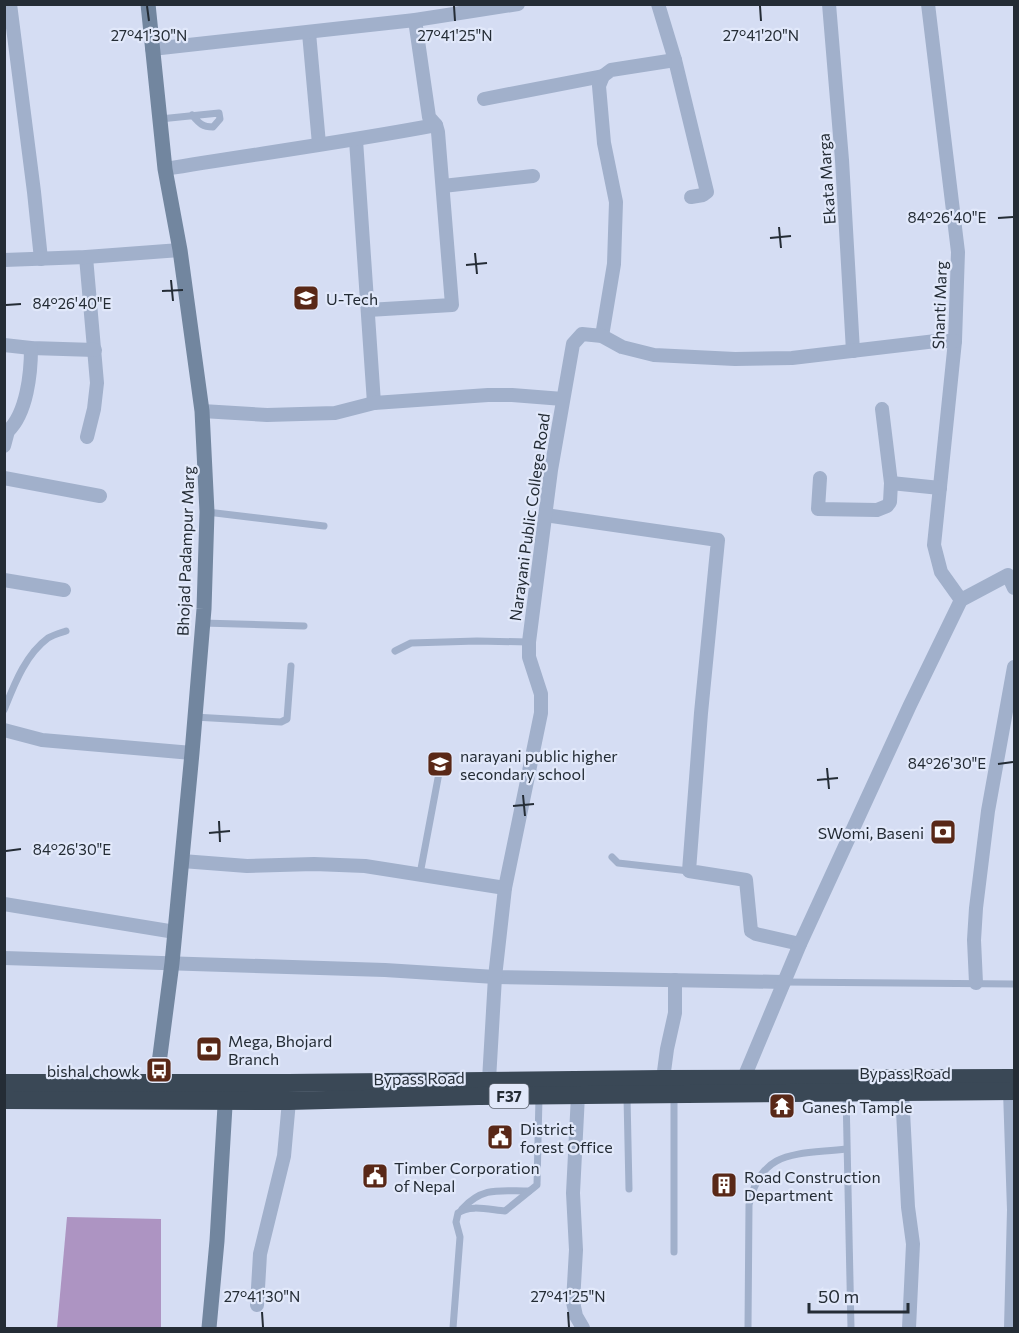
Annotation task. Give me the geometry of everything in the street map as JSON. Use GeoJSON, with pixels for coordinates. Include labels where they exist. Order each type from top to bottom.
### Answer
{"type":"FeatureCollection","features":[{"type":"Feature","properties":{"kind":"highway","name":"Bypass Road"},"geometry":{"type":"LineString","coordinates":[[4,1083],[155,1091],[226,1092],[489,1080],[671,1084],[846,1092],[1013,1087]]}},
{"type":"Feature","properties":{"kind":"highway","name":"Bypass Road"},"geometry":{"type":"LineString","coordinates":[[226,1092],[289,1101],[627,1095],[671,1084],[743,1080],[1013,1087]]}},
{"type":"Feature","properties":{"kind":"highway","name":"Bypass Road"},"geometry":{"type":"LineString","coordinates":[[4,1100],[155,1091]]}},
{"type":"Feature","properties":{"kind":"street"},"geometry":{"type":"LineString","coordinates":[[10,4],[41,260]]}},
{"type":"Feature","properties":{"kind":"street","name":"Bhojad Padampur Marg"},"geometry":{"type":"LineString","coordinates":[[148,4],[165,169],[180,250],[202,411],[207,512],[202,623],[192,753],[172,963],[155,1091]]}},
{"type":"Feature","properties":{"kind":"street"},"geometry":{"type":"LineString","coordinates":[[152,49],[415,20],[518,4]]}},
{"type":"Feature","properties":{"kind":"street"},"geometry":{"type":"LineString","coordinates":[[658,4],[675,60],[707,192],[692,197]]}},
{"type":"Feature","properties":{"kind":"street","name":"Ekata Marga"},"geometry":{"type":"LineString","coordinates":[[829,4],[842,160],[853,351]]}},
{"type":"Feature","properties":{"kind":"street","name":"Shanti Marg"},"geometry":{"type":"LineString","coordinates":[[928,4],[958,252],[955,341],[934,545],[941,572],[961,600]]}},
{"type":"Feature","properties":{"kind":"street"},"geometry":{"type":"LineString","coordinates":[[368,310],[452,305],[436,125],[429,117],[415,20]]}},
{"type":"Feature","properties":{"kind":"street"},"geometry":{"type":"LineString","coordinates":[[309,33],[319,144]]}},
{"type":"Feature","properties":{"kind":"street"},"geometry":{"type":"LineString","coordinates":[[484,99],[603,76],[611,70],[675,60]]}},
{"type":"Feature","properties":{"kind":"street"},"geometry":{"type":"LineString","coordinates":[[603,76],[599,87],[604,143],[616,202],[614,264],[602,336],[622,347],[654,356],[735,359],[792,358],[936,341],[955,341]]}},
{"type":"Feature","properties":{"kind":"street"},"geometry":{"type":"LineString","coordinates":[[165,169],[356,140],[436,125]]}},
{"type":"Feature","properties":{"kind":"street"},"geometry":{"type":"LineString","coordinates":[[356,140],[374,403]]}},
{"type":"Feature","properties":{"kind":"street"},"geometry":{"type":"LineString","coordinates":[[443,186],[533,176]]}},
{"type":"Feature","properties":{"kind":"street"},"geometry":{"type":"LineString","coordinates":[[4,260],[41,260],[180,250]]}},
{"type":"Feature","properties":{"kind":"street"},"geometry":{"type":"LineString","coordinates":[[86,257],[97,383],[87,437]]}},
{"type":"Feature","properties":{"kind":"street","name":"Narayani Public College Road"},"geometry":{"type":"LineString","coordinates":[[489,1080],[495,977],[505,888],[541,713],[541,694],[529,657],[529,642],[545,515],[573,344],[582,334],[602,336]]}},
{"type":"Feature","properties":{"kind":"street"},"geometry":{"type":"LineString","coordinates":[[4,345],[95,350]]}},
{"type":"Feature","properties":{"kind":"street"},"geometry":{"type":"LineString","coordinates":[[4,446],[6,430],[17,422],[22,410],[31,365],[31,348]]}},
{"type":"Feature","properties":{"kind":"street"},"geometry":{"type":"LineString","coordinates":[[202,411],[267,415],[335,413],[374,403],[488,395],[522,395],[563,399]]}},
{"type":"Feature","properties":{"kind":"street"},"geometry":{"type":"LineString","coordinates":[[820,478],[818,509],[883,509],[890,502],[891,483],[882,409]]}},
{"type":"Feature","properties":{"kind":"street"},"geometry":{"type":"LineString","coordinates":[[4,478],[100,496]]}},
{"type":"Feature","properties":{"kind":"street"},"geometry":{"type":"LineString","coordinates":[[891,483],[940,488]]}},
{"type":"Feature","properties":{"kind":"street"},"geometry":{"type":"LineString","coordinates":[[545,515],[718,540],[701,712],[689,871],[746,880],[752,931],[756,934],[800,944]]}},
{"type":"Feature","properties":{"kind":"street"},"geometry":{"type":"LineString","coordinates":[[743,1080],[800,944],[961,600],[1011,572],[1014,588]]}},
{"type":"Feature","properties":{"kind":"street"},"geometry":{"type":"LineString","coordinates":[[4,580],[64,590]]}},
{"type":"Feature","properties":{"kind":"street"},"geometry":{"type":"LineString","coordinates":[[976,983],[974,940],[976,908],[988,812],[1014,667]]}},
{"type":"Feature","properties":{"kind":"street"},"geometry":{"type":"LineString","coordinates":[[4,730],[42,740],[192,753]]}},
{"type":"Feature","properties":{"kind":"street"},"geometry":{"type":"LineString","coordinates":[[182,861],[247,866],[339,864],[505,888]]}},
{"type":"Feature","properties":{"kind":"street"},"geometry":{"type":"LineString","coordinates":[[4,904],[175,932]]}},
{"type":"Feature","properties":{"kind":"street"},"geometry":{"type":"LineString","coordinates":[[4,958],[385,970],[495,977],[784,982]]}},
{"type":"Feature","properties":{"kind":"street"},"geometry":{"type":"LineString","coordinates":[[671,1084],[667,1049],[675,1012],[675,980]]}},
{"type":"Feature","properties":{"kind":"street"},"geometry":{"type":"LineString","coordinates":[[1011,1329],[1014,1210],[1013,1087]]}},
{"type":"Feature","properties":{"kind":"street"},"geometry":{"type":"LineString","coordinates":[[209,1329],[218,1230],[226,1092]]}},
{"type":"Feature","properties":{"kind":"street"},"geometry":{"type":"LineString","coordinates":[[902,1092],[908,1207],[913,1244],[909,1329]]}},
{"type":"Feature","properties":{"kind":"street"},"geometry":{"type":"LineString","coordinates":[[578,1095],[573,1194],[576,1250],[573,1302],[576,1316],[583,1329]]}},
{"type":"Feature","properties":{"kind":"street"},"geometry":{"type":"LineString","coordinates":[[257,1305],[260,1254],[284,1156],[289,1101]]}},
{"type":"Feature","properties":{"kind":"lane"},"geometry":{"type":"LineString","coordinates":[[160,119],[192,115]]}},
{"type":"Feature","properties":{"kind":"lane"},"geometry":{"type":"LineString","coordinates":[[207,512],[324,526]]}},
{"type":"Feature","properties":{"kind":"lane"},"geometry":{"type":"LineString","coordinates":[[202,623],[304,626]]}},
{"type":"Feature","properties":{"kind":"lane"},"geometry":{"type":"LineString","coordinates":[[4,710],[14,685],[38,648],[49,638],[66,631]]}},
{"type":"Feature","properties":{"kind":"lane"},"geometry":{"type":"LineString","coordinates":[[395,651],[411,644],[477,641],[529,642]]}},
{"type":"Feature","properties":{"kind":"lane"},"geometry":{"type":"LineString","coordinates":[[194,717],[281,722],[287,719],[291,666]]}},
{"type":"Feature","properties":{"kind":"lane"},"geometry":{"type":"LineString","coordinates":[[420,874],[442,757]]}},
{"type":"Feature","properties":{"kind":"lane"},"geometry":{"type":"LineString","coordinates":[[612,857],[618,863],[689,871]]}},
{"type":"Feature","properties":{"kind":"lane"},"geometry":{"type":"LineString","coordinates":[[784,982],[1014,984]]}},
{"type":"Feature","properties":{"kind":"lane"},"geometry":{"type":"LineString","coordinates":[[671,1084],[674,1252]]}},
{"type":"Feature","properties":{"kind":"lane"},"geometry":{"type":"LineString","coordinates":[[846,1092],[851,1329]]}},
{"type":"Feature","properties":{"kind":"lane"},"geometry":{"type":"LineString","coordinates":[[462,1209],[505,1211],[537,1185],[539,1095]]}},
{"type":"Feature","properties":{"kind":"lane"},"geometry":{"type":"LineString","coordinates":[[627,1095],[629,1189]]}},
{"type":"Feature","properties":{"kind":"lane"},"geometry":{"type":"LineString","coordinates":[[748,1329],[749,1205],[753,1188],[760,1174],[772,1162],[788,1156],[846,1149]]}},
{"type":"Feature","properties":{"kind":"lane"},"geometry":{"type":"LineString","coordinates":[[453,1329],[460,1237],[456,1222],[458,1213],[472,1198],[490,1191],[529,1191]]}},
{"type":"Feature","properties":{"kind":"shaded area"},"geometry":{"type":"Polygon","coordinates":[[[67,1217],[161,1219],[161,1328],[57,1328],[67,1217]]]}},
{"type":"Feature","properties":{"kind":"place","name":"U-Tech"},"geometry":{"type":"Point","coordinates":[306,298]}},
{"type":"Feature","properties":{"kind":"place","name":"narayani public higher secondary school"},"geometry":{"type":"Point","coordinates":[440,764]}},
{"type":"Feature","properties":{"kind":"place","name":"SWomi, Baseni"},"geometry":{"type":"Point","coordinates":[943,832]}},
{"type":"Feature","properties":{"kind":"place","name":"Mega, Bhojard Branch"},"geometry":{"type":"Point","coordinates":[209,1049]}},
{"type":"Feature","properties":{"kind":"place","name":"bishal chowk"},"geometry":{"type":"Point","coordinates":[159,1070]}},
{"type":"Feature","properties":{"kind":"place","name":"Ganesh Tample"},"geometry":{"type":"Point","coordinates":[782,1106]}},
{"type":"Feature","properties":{"kind":"place","name":"District forest Office"},"geometry":{"type":"Point","coordinates":[500,1137]}},
{"type":"Feature","properties":{"kind":"place","name":"Timber Corporation of Nepal"},"geometry":{"type":"Point","coordinates":[375,1176]}},
{"type":"Feature","properties":{"kind":"place","name":"Road Construction Department"},"geometry":{"type":"Point","coordinates":[724,1185]}}]}
